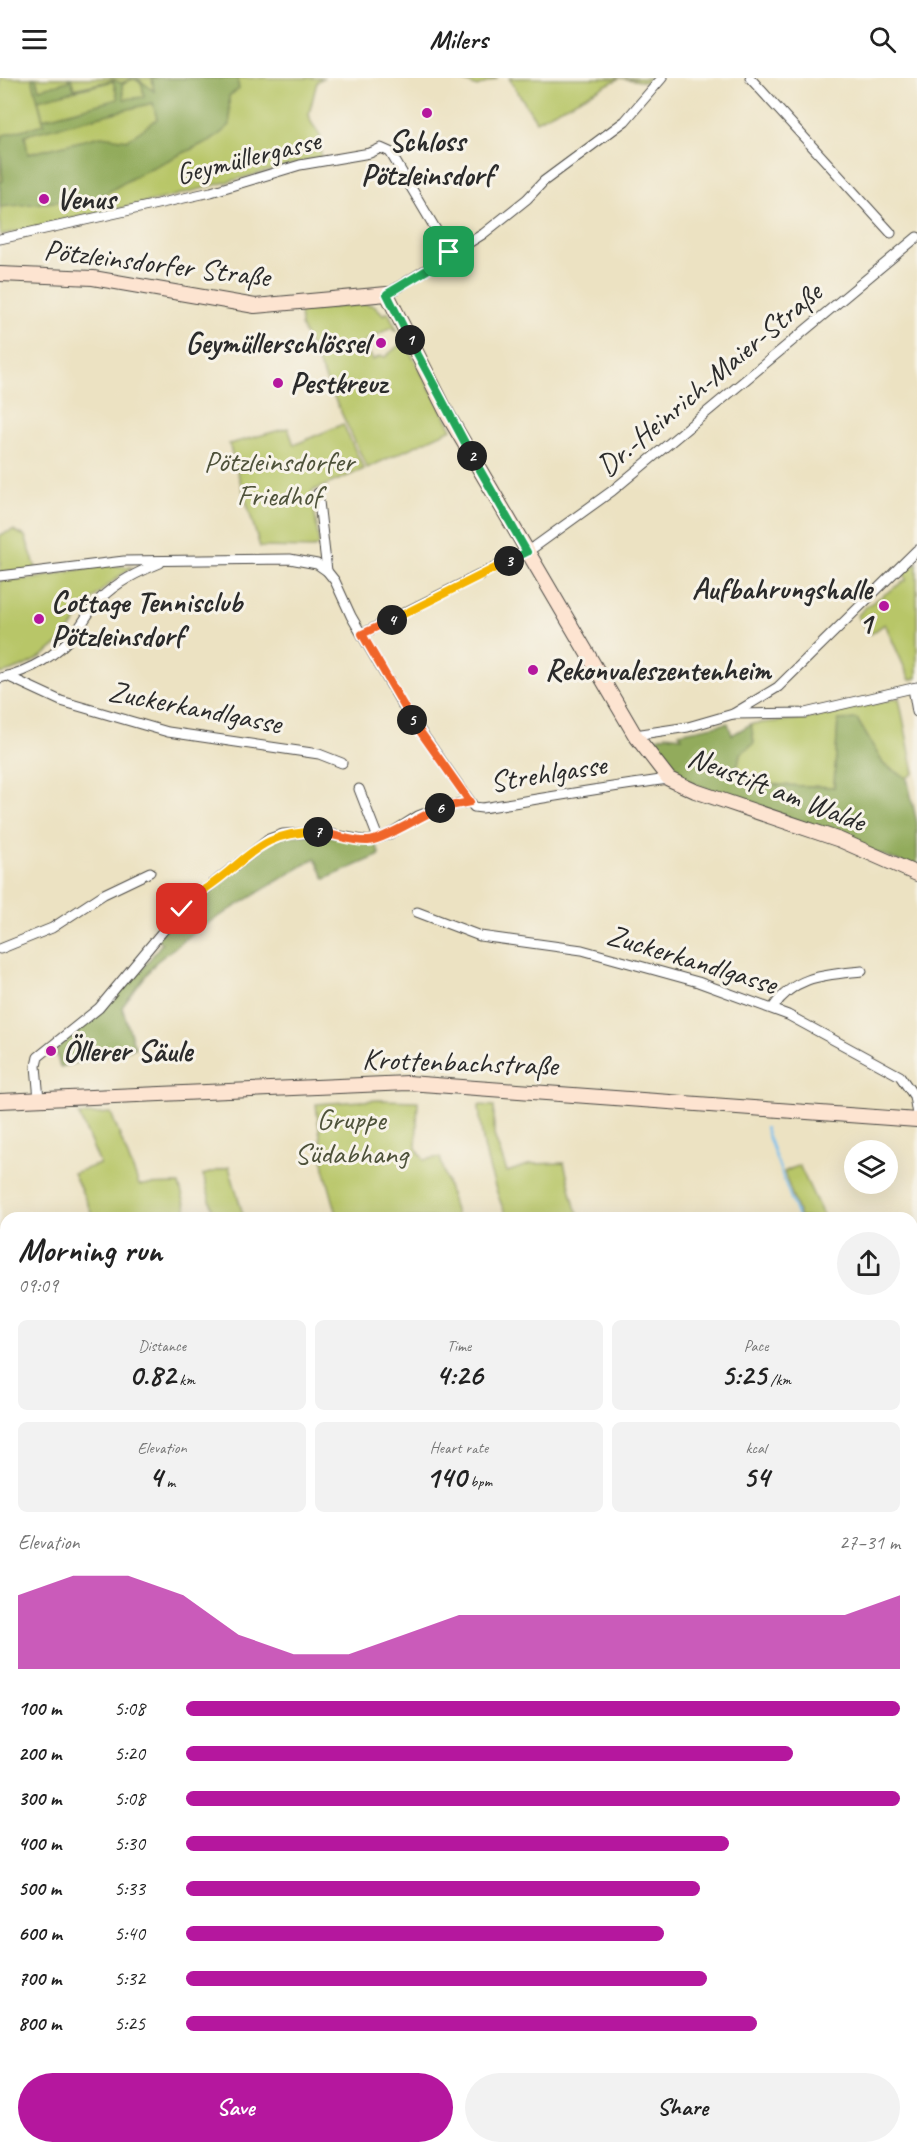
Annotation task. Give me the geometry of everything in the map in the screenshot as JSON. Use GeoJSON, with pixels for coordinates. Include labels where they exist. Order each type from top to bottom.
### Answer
{"type":"FeatureCollection","features":[{"type":"Feature","properties":{"kind":"street","name":"Pötzleinsdorfer Straße"},"geometry":{"type":"LineString","coordinates":[[0,274],[93,278],[255,306],[387,294],[483,234],[495,222],[527,199],[544,182],[624,121],[662,78]]}},
{"type":"Feature","properties":{"kind":"street"},"geometry":{"type":"LineString","coordinates":[[750,78],[891,232]]}},
{"type":"Feature","properties":{"kind":"street","name":"Geymüllergasse"},"geometry":{"type":"LineString","coordinates":[[0,239],[211,192],[300,165],[370,153],[381,148],[390,152],[452,255]]}},
{"type":"Feature","properties":{"kind":"street","name":"Dr.-Heinrich-Maier-Straße"},"geometry":{"type":"LineString","coordinates":[[362,634],[527,552],[612,491],[917,237]]}},
{"type":"Feature","properties":{"kind":"street","name":"Neustift am Walde"},"geometry":{"type":"LineString","coordinates":[[387,294],[449,417],[527,552],[635,735],[669,779],[840,840],[917,874]]}},
{"type":"Feature","properties":{"kind":"street"},"geometry":{"type":"LineString","coordinates":[[318,493],[327,571],[403,706],[470,802]]}},
{"type":"Feature","properties":{"kind":"street"},"geometry":{"type":"LineString","coordinates":[[733,714],[778,687],[917,550]]}},
{"type":"Feature","properties":{"kind":"street"},"geometry":{"type":"LineString","coordinates":[[0,576],[48,572],[93,563],[290,559],[317,564],[327,571]]}},
{"type":"Feature","properties":{"kind":"street"},"geometry":{"type":"LineString","coordinates":[[4,677],[37,664],[55,652],[69,640],[109,591],[132,575],[165,561]]}},
{"type":"Feature","properties":{"kind":"street","name":"Zuckerkandlgasse"},"geometry":{"type":"LineString","coordinates":[[4,677],[61,701],[168,732],[319,754],[342,763]]}},
{"type":"Feature","properties":{"kind":"street"},"geometry":{"type":"LineString","coordinates":[[635,735],[688,727],[733,714],[805,712],[915,688],[917,712]]}},
{"type":"Feature","properties":{"kind":"street","name":"Strehlgasse"},"geometry":{"type":"LineString","coordinates":[[378,838],[418,816],[446,806],[470,802],[474,807],[482,808],[540,800],[578,790],[669,779]]}},
{"type":"Feature","properties":{"kind":"street"},"geometry":{"type":"LineString","coordinates":[[39,1099],[36,1066],[38,1057],[99,1008],[182,909],[269,839],[304,832],[335,834],[368,841],[378,838],[359,789]]}},
{"type":"Feature","properties":{"kind":"street"},"geometry":{"type":"LineString","coordinates":[[0,949],[52,928],[104,894],[150,872]]}},
{"type":"Feature","properties":{"kind":"street","name":"Zuckerkandlgasse"},"geometry":{"type":"LineString","coordinates":[[417,912],[480,936],[601,954],[698,982],[773,1008],[900,1076],[914,1096],[917,1115]]}},
{"type":"Feature","properties":{"kind":"street"},"geometry":{"type":"LineString","coordinates":[[773,1008],[781,996],[799,982],[819,976],[862,971]]}},
{"type":"Feature","properties":{"kind":"street","name":"Krottenbachstraße"},"geometry":{"type":"LineString","coordinates":[[0,1101],[343,1084],[417,1083],[917,1120]]}},
{"type":"Feature","properties":{"kind":"green space"},"geometry":{"type":"Polygon","coordinates":[[[0,78],[323,78],[317,82],[309,114],[311,122],[320,135],[321,157],[166,198],[0,235],[0,78]]]}},
{"type":"Feature","properties":{"kind":"green space"},"geometry":{"type":"Polygon","coordinates":[[[32,78],[36,78],[39,89],[69,81],[68,78],[71,78],[74,89],[114,80],[121,83],[129,80],[122,85],[124,99],[144,97],[142,84],[134,79],[137,78],[154,91],[152,78],[237,78],[239,89],[229,96],[230,125],[215,138],[139,174],[98,198],[0,207],[0,182],[3,181],[0,148],[3,135],[44,124],[32,78]],[[113,81],[38,100],[43,119],[118,99],[113,81]],[[153,103],[25,135],[28,154],[101,136],[128,140],[157,119],[153,103]]]}},
{"type":"Feature","properties":{"kind":"green space"},"geometry":{"type":"Polygon","coordinates":[[[457,78],[498,78],[477,87],[457,78]]]}},
{"type":"Feature","properties":{"kind":"green space"},"geometry":{"type":"Polygon","coordinates":[[[509,78],[620,78],[536,121],[509,78]]]}},
{"type":"Feature","properties":{"kind":"green space"},"geometry":{"type":"Polygon","coordinates":[[[620,78],[650,78],[647,82],[620,78]]]}},
{"type":"Feature","properties":{"kind":"green space"},"geometry":{"type":"Polygon","coordinates":[[[366,304],[375,306],[384,315],[388,312],[398,332],[392,327],[356,346],[363,358],[370,354],[373,360],[380,356],[385,357],[404,341],[452,429],[367,468],[301,326],[300,310],[366,304]]]}},
{"type":"Feature","properties":{"kind":"green space","name":"Pötzleinsdorfer Friedhof"},"geometry":{"type":"Polygon","coordinates":[[[343,424],[364,469],[312,491],[319,545],[314,548],[260,547],[229,444],[288,428],[294,445],[343,424]]]}},
{"type":"Feature","properties":{"kind":"green space"},"geometry":{"type":"Polygon","coordinates":[[[13,530],[25,536],[37,571],[0,573],[0,535],[13,530]]]}},
{"type":"Feature","properties":{"kind":"green space"},"geometry":{"type":"Polygon","coordinates":[[[917,562],[917,678],[910,680],[885,624],[871,634],[857,616],[867,606],[906,580],[904,573],[917,562]]]}},
{"type":"Feature","properties":{"kind":"green space","name":"Cottage Tennisclub Pötzleinsdorf"},"geometry":{"type":"Polygon","coordinates":[[[101,565],[132,567],[94,598],[64,638],[48,652],[20,668],[0,674],[0,580],[33,579],[101,565]]]}},
{"type":"Feature","properties":{"kind":"green space"},"geometry":{"type":"Polygon","coordinates":[[[899,698],[914,773],[907,778],[884,765],[838,720],[834,787],[778,785],[736,775],[740,754],[754,743],[751,724],[810,718],[899,698]]]}},
{"type":"Feature","properties":{"kind":"green space"},"geometry":{"type":"Polygon","coordinates":[[[857,719],[884,765],[907,778],[917,823],[917,868],[681,779],[658,759],[651,743],[654,739],[666,735],[682,737],[679,733],[728,723],[732,735],[751,724],[754,743],[740,754],[736,775],[778,785],[834,787],[838,720],[857,719]]]}},
{"type":"Feature","properties":{"kind":"green space"},"geometry":{"type":"Polygon","coordinates":[[[310,834],[375,842],[380,855],[325,879],[315,858],[200,928],[156,962],[122,1007],[135,1048],[60,1067],[56,1052],[59,1044],[99,1013],[133,972],[140,972],[162,943],[157,938],[174,918],[269,842],[282,837],[310,834]]]}},
{"type":"Feature","properties":{"kind":"green space","name":"Gruppe Südabhang"},"geometry":{"type":"Polygon","coordinates":[[[378,1100],[418,1101],[416,1148],[424,1160],[440,1157],[455,1212],[336,1212],[324,1168],[316,1104],[378,1100]]]}},
{"type":"Feature","properties":{"kind":"green space"},"geometry":{"type":"Polygon","coordinates":[[[479,1105],[494,1106],[494,1135],[507,1172],[531,1164],[564,1163],[578,1212],[505,1212],[488,1163],[479,1105]]]}},
{"type":"Feature","properties":{"kind":"green space"},"geometry":{"type":"Polygon","coordinates":[[[111,1113],[139,1185],[179,1184],[187,1212],[91,1212],[73,1173],[100,1164],[79,1115],[111,1113]]]}},
{"type":"Feature","properties":{"kind":"green space"},"geometry":{"type":"Polygon","coordinates":[[[799,1165],[821,1212],[798,1212],[784,1172],[799,1165]]]}},
{"type":"Feature","properties":{"kind":"green space"},"geometry":{"type":"Polygon","coordinates":[[[229,1167],[242,1212],[213,1212],[203,1175],[229,1167]]]}},
{"type":"Feature","properties":{"kind":"waterway"},"geometry":{"type":"LineString","coordinates":[[765,1128],[796,1212]]}},
{"type":"Feature","properties":{"kind":"place","name":"Schloss Pötzleinsdorf"},"geometry":{"type":"Point","coordinates":[427,113]}},
{"type":"Feature","properties":{"kind":"place","name":"Venus"},"geometry":{"type":"Point","coordinates":[44,199]}},
{"type":"Feature","properties":{"kind":"place","name":"Geymüllerschlössel"},"geometry":{"type":"Point","coordinates":[381,343]}},
{"type":"Feature","properties":{"kind":"place","name":"Pestkreuz"},"geometry":{"type":"Point","coordinates":[278,383]}},
{"type":"Feature","properties":{"kind":"place","name":"Aufbahrungshalle 1"},"geometry":{"type":"Point","coordinates":[884,606]}},
{"type":"Feature","properties":{"kind":"place","name":"Cottage Tennisclub Pötzleinsdorf"},"geometry":{"type":"Point","coordinates":[39,619]}},
{"type":"Feature","properties":{"kind":"place","name":"Rekonvaleszentenheim"},"geometry":{"type":"Point","coordinates":[533,670]}},
{"type":"Feature","properties":{"kind":"place","name":"Öllerer Säule"},"geometry":{"type":"Point","coordinates":[51,1051]}},
{"type":"Feature","properties":{"kind":"route"},"geometry":{"type":"LineString","coordinates":[[182,909],[200,892],[223,877],[269,839],[283,834],[319,832],[368,841],[388,835],[418,816],[446,806],[464,805],[470,802],[403,706],[362,634],[527,552],[449,417],[387,294],[452,255],[449,252]]}}]}
